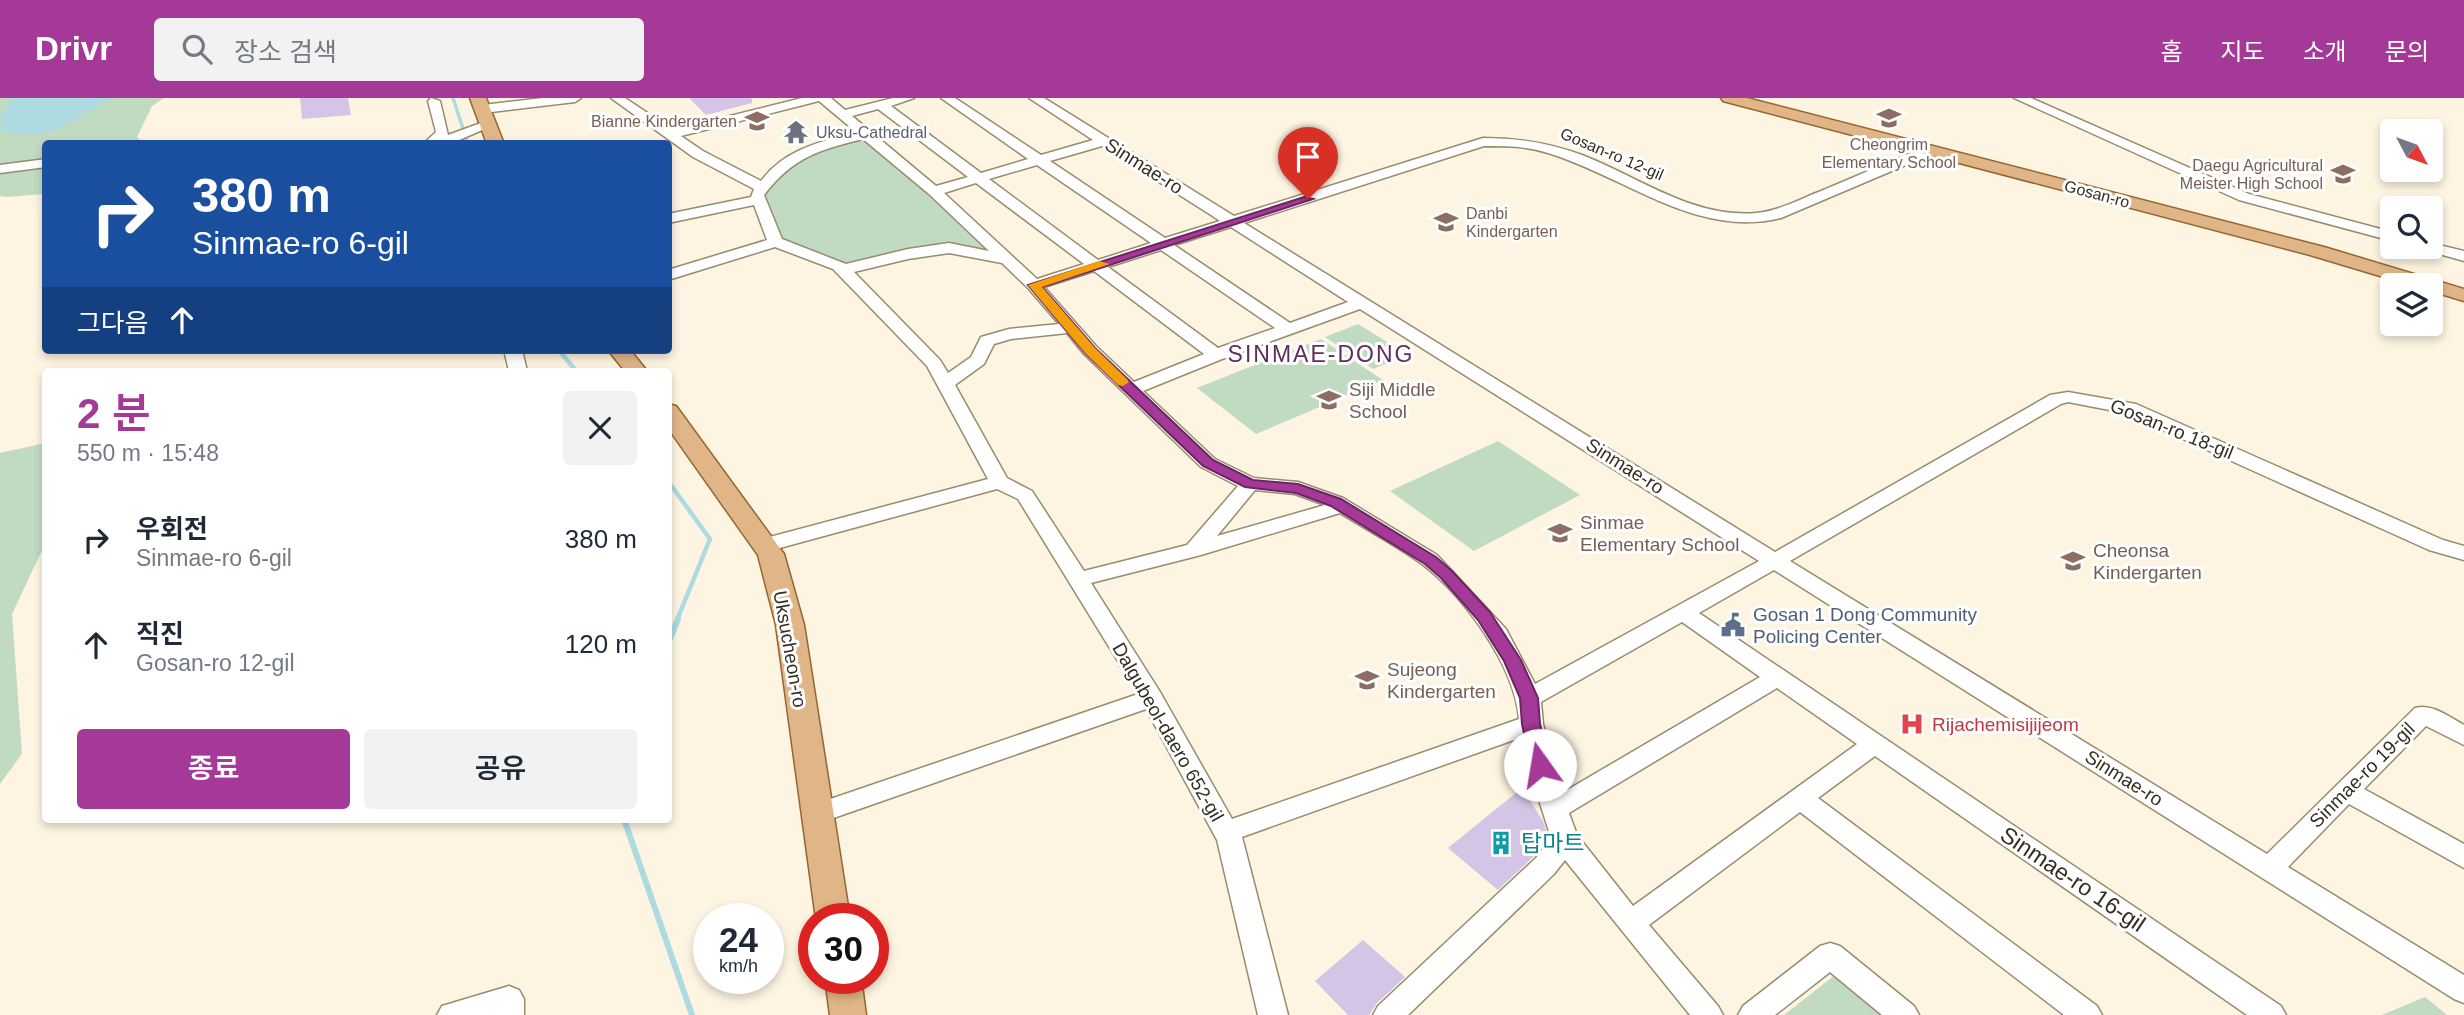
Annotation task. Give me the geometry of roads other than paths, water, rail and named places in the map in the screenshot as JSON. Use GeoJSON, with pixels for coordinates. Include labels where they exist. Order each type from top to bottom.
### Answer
{"type":"FeatureCollection","features":[{"type":"Feature","properties":{"kind":"main road","name":"Gosan-ro"},"geometry":{"type":"LineString","coordinates":[[1729,98],[2317,251],[2464,295]]}},
{"type":"Feature","properties":{"kind":"main road"},"geometry":{"type":"LineString","coordinates":[[483,111],[494,140]]}},
{"type":"Feature","properties":{"kind":"main road"},"geometry":{"type":"LineString","coordinates":[[622,354],[634,368]]}},
{"type":"Feature","properties":{"kind":"main road","name":"Uksucheon-ro"},"geometry":{"type":"LineString","coordinates":[[672,417],[771,554],[790,625],[830,903]]}},
{"type":"Feature","properties":{"kind":"main road"},"geometry":{"type":"LineString","coordinates":[[845,994],[848,1015]]}},
{"type":"Feature","properties":{"kind":"street"},"geometry":{"type":"LineString","coordinates":[[442,140],[483,111],[575,98]]}},
{"type":"Feature","properties":{"kind":"street"},"geometry":{"type":"LineString","coordinates":[[617,98],[760,193],[776,242],[672,274]]}},
{"type":"Feature","properties":{"kind":"street"},"geometry":{"type":"LineString","coordinates":[[670,135],[817,98]]}},
{"type":"Feature","properties":{"kind":"street"},"geometry":{"type":"LineString","coordinates":[[822,98],[934,191],[1034,285],[1069,328],[1208,463],[1250,484],[1298,488],[1319,495],[1342,506],[1430,560],[1446,575],[1498,634],[1529,698],[1531,724],[1540,765],[1565,841],[1708,1015]]}},
{"type":"Feature","properties":{"kind":"street"},"geometry":{"type":"LineString","coordinates":[[843,114],[908,98]]}},
{"type":"Feature","properties":{"kind":"street"},"geometry":{"type":"LineString","coordinates":[[947,98],[1288,329]]}},
{"type":"Feature","properties":{"kind":"street","name":"Sinmae-ro"},"geometry":{"type":"LineString","coordinates":[[1035,98],[2464,990]]}},
{"type":"Feature","properties":{"kind":"street"},"geometry":{"type":"LineString","coordinates":[[2020,98],[2244,197],[2380,234]]}},
{"type":"Feature","properties":{"kind":"street"},"geometry":{"type":"LineString","coordinates":[[434,140],[443,133],[435,101]]}},
{"type":"Feature","properties":{"kind":"street"},"geometry":{"type":"LineString","coordinates":[[881,105],[1216,355]]}},
{"type":"Feature","properties":{"kind":"street"},"geometry":{"type":"LineString","coordinates":[[672,218],[760,193],[771,174],[790,158],[866,134]]}},
{"type":"Feature","properties":{"kind":"street","name":"Gosan-ro 12-gil"},"geometry":{"type":"LineString","coordinates":[[1034,285],[1483,142],[1513,140],[1549,147],[1701,211],[1753,219],[1776,215],[1929,150]]}},
{"type":"Feature","properties":{"kind":"street"},"geometry":{"type":"LineString","coordinates":[[934,191],[1104,141]]}},
{"type":"Feature","properties":{"kind":"street"},"geometry":{"type":"LineString","coordinates":[[0,169],[42,164]]}},
{"type":"Feature","properties":{"kind":"street","name":"Dalgubeol-daero 652-gil"},"geometry":{"type":"LineString","coordinates":[[776,242],[839,266],[843,270],[934,363],[999,481],[1025,495],[1152,698],[1226,832],[1273,1015]]}},
{"type":"Feature","properties":{"kind":"street"},"geometry":{"type":"LineString","coordinates":[[843,270],[908,254],[949,248],[1005,259]]}},
{"type":"Feature","properties":{"kind":"street"},"geometry":{"type":"LineString","coordinates":[[2443,250],[2464,256]]}},
{"type":"Feature","properties":{"kind":"street"},"geometry":{"type":"LineString","coordinates":[[1131,390],[1216,355],[1360,303]]}},
{"type":"Feature","properties":{"kind":"street"},"geometry":{"type":"LineString","coordinates":[[945,384],[978,360],[987,341],[1009,334],[1069,328]]}},
{"type":"Feature","properties":{"kind":"street","name":"Gosan-ro 18-gil"},"geometry":{"type":"LineString","coordinates":[[1777,560],[2056,399],[2068,397],[2130,408],[2435,545],[2464,553]]}},
{"type":"Feature","properties":{"kind":"street"},"geometry":{"type":"LineString","coordinates":[[765,545],[999,481]]}},
{"type":"Feature","properties":{"kind":"street"},"geometry":{"type":"LineString","coordinates":[[1194,550],[1250,484]]}},
{"type":"Feature","properties":{"kind":"street"},"geometry":{"type":"LineString","coordinates":[[1077,580],[1194,550],[1342,506]]}},
{"type":"Feature","properties":{"kind":"street"},"geometry":{"type":"LineString","coordinates":[[1529,698],[1681,611],[1777,560]]}},
{"type":"Feature","properties":{"kind":"street","name":"Sinmae-ro 16-gil"},"geometry":{"type":"LineString","coordinates":[[1681,611],[2271,1015]]}},
{"type":"Feature","properties":{"kind":"street"},"geometry":{"type":"LineString","coordinates":[[1555,809],[1778,677]]}},
{"type":"Feature","properties":{"kind":"street"},"geometry":{"type":"LineString","coordinates":[[816,814],[1152,698]]}},
{"type":"Feature","properties":{"kind":"street","name":"Sinmae-ro 19-gil"},"geometry":{"type":"LineString","coordinates":[[2269,869],[2423,715],[2464,736]]}},
{"type":"Feature","properties":{"kind":"street"},"geometry":{"type":"LineString","coordinates":[[1226,832],[1531,724]]}},
{"type":"Feature","properties":{"kind":"street"},"geometry":{"type":"LineString","coordinates":[[1630,923],[1875,743]]}},
{"type":"Feature","properties":{"kind":"street"},"geometry":{"type":"LineString","coordinates":[[2347,791],[2464,857]]}},
{"type":"Feature","properties":{"kind":"street"},"geometry":{"type":"LineString","coordinates":[[1800,798],[2087,1015]]}},
{"type":"Feature","properties":{"kind":"street"},"geometry":{"type":"LineString","coordinates":[[1388,1015],[1545,866],[1565,841]]}},
{"type":"Feature","properties":{"kind":"street"},"geometry":{"type":"LineString","coordinates":[[1753,1015],[1830,955],[1904,1015]]}},
{"type":"Feature","properties":{"kind":"street"},"geometry":{"type":"LineString","coordinates":[[452,1015],[509,999],[509,1015]]}},
{"type":"Feature","properties":{"kind":"water"},"geometry":{"type":"Polygon","coordinates":[[[13,98],[111,98],[61,127],[35,134],[20,134],[2,131],[0,119],[13,98]]]}},
{"type":"Feature","properties":{"kind":"waterway"},"geometry":{"type":"LineString","coordinates":[[453,98],[467,140]]}},
{"type":"Feature","properties":{"kind":"waterway"},"geometry":{"type":"LineString","coordinates":[[562,354],[574,368]]}},
{"type":"Feature","properties":{"kind":"waterway"},"geometry":{"type":"LineString","coordinates":[[672,487],[710,539],[677,620]]}},
{"type":"Feature","properties":{"kind":"waterway"},"geometry":{"type":"LineString","coordinates":[[672,634],[678,619]]}},
{"type":"Feature","properties":{"kind":"waterway"},"geometry":{"type":"LineString","coordinates":[[625,823],[692,1015]]}},
{"type":"Feature","properties":{"kind":"place","name":"Cheongrim Elementary School"},"geometry":{"type":"Point","coordinates":[1889,118]}},
{"type":"Feature","properties":{"kind":"place","name":"Bianne Kindergarten"},"geometry":{"type":"Point","coordinates":[757,121]}},
{"type":"Feature","properties":{"kind":"place","name":"Uksu-Cathedral"},"geometry":{"type":"Point","coordinates":[796,132]}},
{"type":"Feature","properties":{"kind":"place","name":"Daegu Agricultural Meister High School"},"geometry":{"type":"Point","coordinates":[2343,174]}},
{"type":"Feature","properties":{"kind":"place","name":"Danbi Kindergarten"},"geometry":{"type":"Point","coordinates":[1446,222]}},
{"type":"Feature","properties":{"kind":"place","name":"Siji Middle School"},"geometry":{"type":"Point","coordinates":[1329,400]}},
{"type":"Feature","properties":{"kind":"place","name":"Sinmae Elementary School"},"geometry":{"type":"Point","coordinates":[1560,533]}},
{"type":"Feature","properties":{"kind":"place","name":"Cheonsa Kindergarten"},"geometry":{"type":"Point","coordinates":[2073,561]}},
{"type":"Feature","properties":{"kind":"place","name":"Gosan 1 Dong Community Policing Center"},"geometry":{"type":"Point","coordinates":[1733,625]}},
{"type":"Feature","properties":{"kind":"place","name":"Sujeong Kindergarten"},"geometry":{"type":"Point","coordinates":[1367,680]}},
{"type":"Feature","properties":{"kind":"place","name":"Rijachemisijijeom"},"geometry":{"type":"Point","coordinates":[1912,724]}},
{"type":"Feature","properties":{"kind":"place","name":"탑마트"},"geometry":{"type":"Point","coordinates":[1501,843]}},
{"type":"Feature","properties":{"kind":"district","name":"SINMAE-DONG"},"geometry":{"type":"Point","coordinates":[1321,354]}}]}
